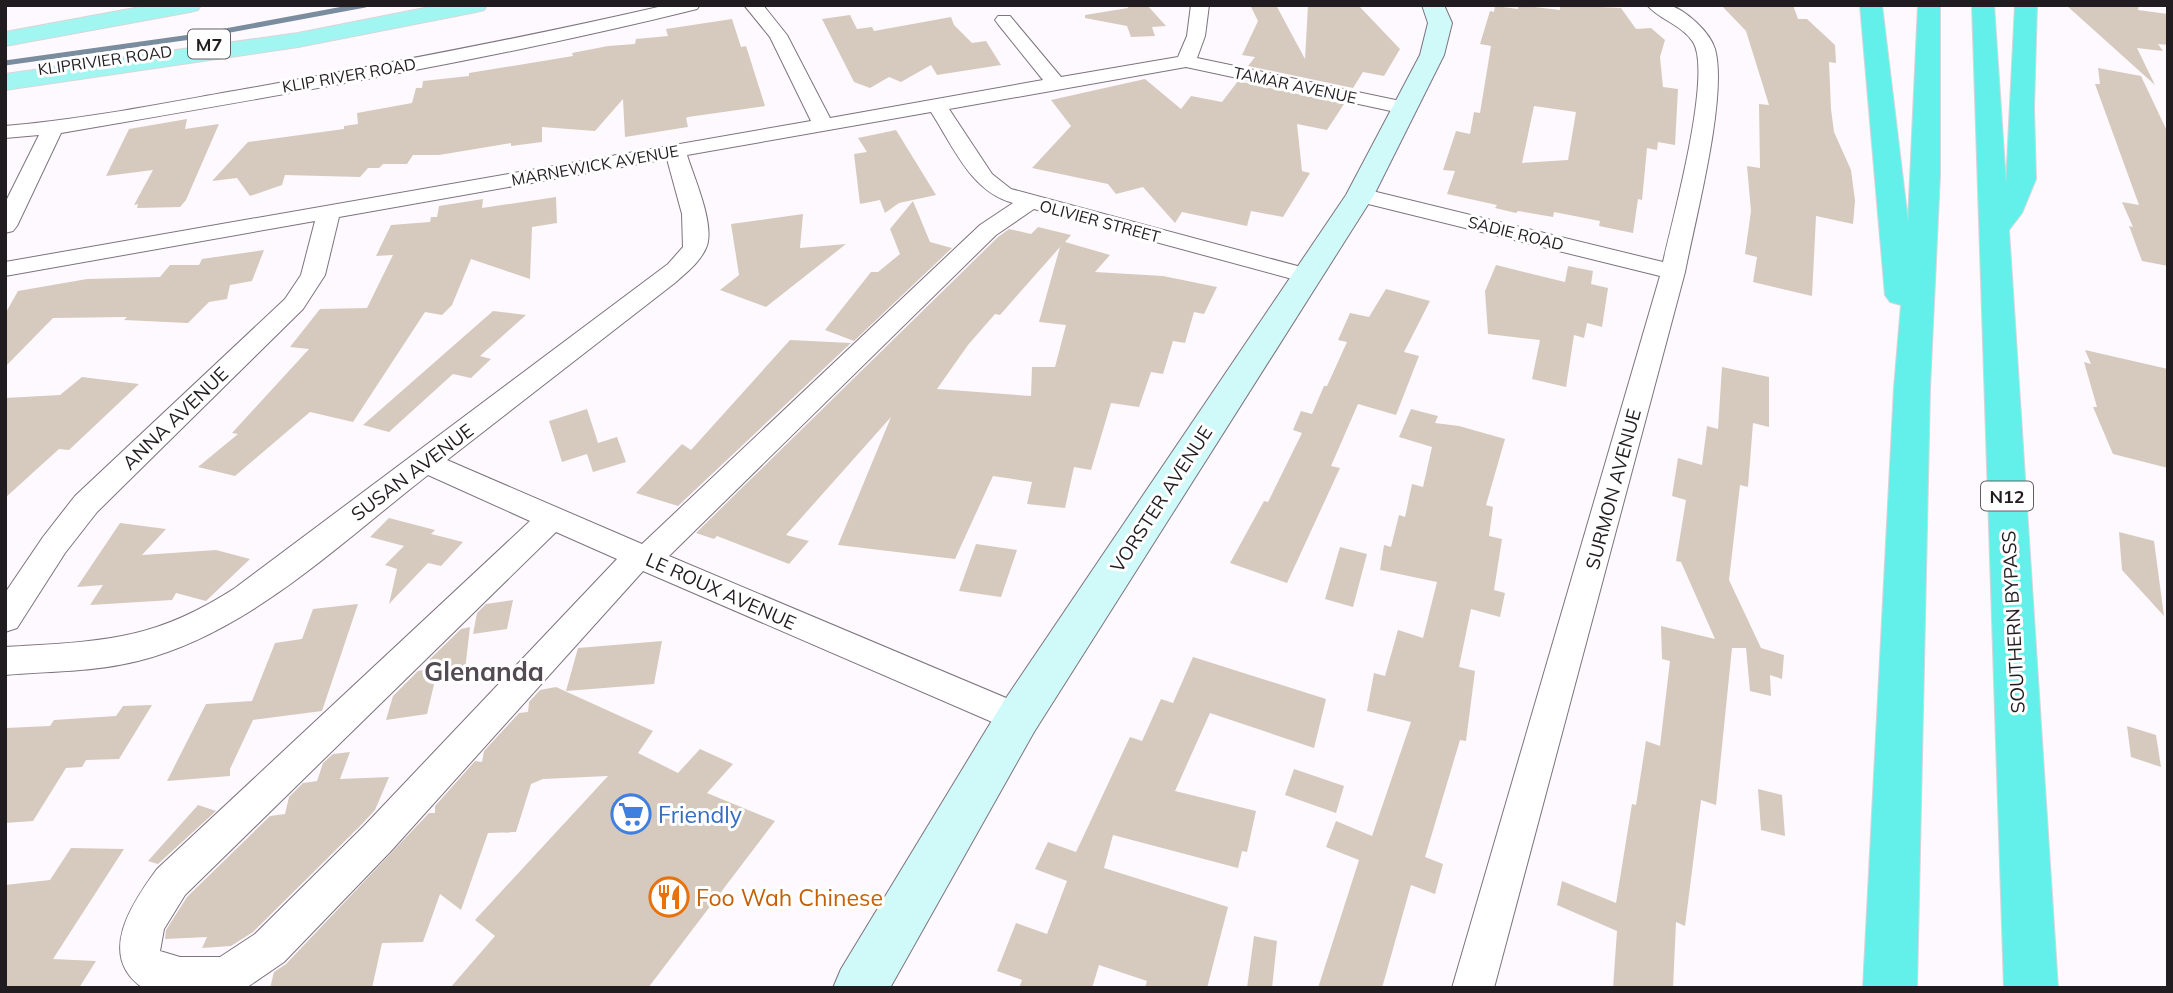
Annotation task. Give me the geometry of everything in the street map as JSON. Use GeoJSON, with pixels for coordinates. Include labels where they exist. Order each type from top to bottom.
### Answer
{"type":"FeatureCollection","features":[{"type":"Feature","properties":{"kind":"highway"},"geometry":{"type":"LineString","coordinates":[[1871,5],[1889,200],[1912,387]]}},
{"type":"Feature","properties":{"kind":"highway"},"geometry":{"type":"LineString","coordinates":[[1890,988],[1912,387],[1926,175],[1929,5]]}},
{"type":"Feature","properties":{"kind":"highway","name":"SOUTHERN BYPASS"},"geometry":{"type":"LineString","coordinates":[[1983,5],[2031,988]]}},
{"type":"Feature","properties":{"kind":"highway"},"geometry":{"type":"LineString","coordinates":[[1994,229],[2007,213],[2022,179],[2021,86],[2026,5]]}},
{"type":"Feature","properties":{"kind":"main road"},"geometry":{"type":"LineString","coordinates":[[78,26],[166,5]]}},
{"type":"Feature","properties":{"kind":"main road","name":"KLIPRIVIER ROAD"},"geometry":{"type":"LineString","coordinates":[[5,39],[190,5]]}},
{"type":"Feature","properties":{"kind":"main road","name":"KLIPRIVIER ROAD"},"geometry":{"type":"LineString","coordinates":[[5,74],[224,41],[411,5]]}},
{"type":"Feature","properties":{"kind":"main road"},"geometry":{"type":"LineString","coordinates":[[5,82],[243,48],[476,5]]}},
{"type":"Feature","properties":{"kind":"main road","name":"VORSTER AVENUE"},"geometry":{"type":"LineString","coordinates":[[860,988],[1018,718],[1360,195],[1432,55],[1440,23],[1433,5]]}},
{"type":"Feature","properties":{"kind":"street","name":"KLIP RIVER ROAD"},"geometry":{"type":"LineString","coordinates":[[5,132],[52,128],[510,45],[691,5]]}},
{"type":"Feature","properties":{"kind":"street"},"geometry":{"type":"LineString","coordinates":[[753,5],[778,36],[822,124]]}},
{"type":"Feature","properties":{"kind":"street"},"geometry":{"type":"LineString","coordinates":[[1185,61],[1196,36],[1200,5]]}},
{"type":"Feature","properties":{"kind":"street","name":"SURMON AVENUE"},"geometry":{"type":"LineString","coordinates":[[1473,988],[1673,272],[1696,164],[1708,62],[1707,50],[1695,32],[1657,5]]}},
{"type":"Feature","properties":{"kind":"street"},"geometry":{"type":"LineString","coordinates":[[1004,20],[1056,83]]}},
{"type":"Feature","properties":{"kind":"street","name":"MARNEWICK AVENUE"},"geometry":{"type":"LineString","coordinates":[[5,269],[1185,61]]}},
{"type":"Feature","properties":{"kind":"street","name":"TAMAR AVENUE"},"geometry":{"type":"LineString","coordinates":[[1185,61],[1405,108]]}},
{"type":"Feature","properties":{"kind":"street","name":"OLIVIER STREET"},"geometry":{"type":"LineString","coordinates":[[937,104],[988,184],[1003,194],[1307,276]]}},
{"type":"Feature","properties":{"kind":"street"},"geometry":{"type":"LineString","coordinates":[[5,226],[52,128]]}},
{"type":"Feature","properties":{"kind":"street","name":"SUSAN AVENUE"},"geometry":{"type":"LineString","coordinates":[[5,661],[126,650],[153,644],[204,623],[275,577],[634,302],[690,254],[698,233],[675,151]]}},
{"type":"Feature","properties":{"kind":"street","name":"SADIE ROAD"},"geometry":{"type":"LineString","coordinates":[[1360,195],[1673,272]]}},
{"type":"Feature","properties":{"kind":"street"},"geometry":{"type":"LineString","coordinates":[[552,518],[172,881],[154,904],[140,935],[139,950],[147,968],[161,976],[215,978],[230,974],[261,954],[354,863],[643,557],[988,230],[1030,202]]}},
{"type":"Feature","properties":{"kind":"street","name":"ANNA AVENUE"},"geometry":{"type":"LineString","coordinates":[[5,619],[70,523],[86,504],[294,304],[313,275],[329,212]]}},
{"type":"Feature","properties":{"kind":"street","name":"LE ROUX AVENUE"},"geometry":{"type":"LineString","coordinates":[[424,462],[856,651],[1018,718]]}},
{"type":"Feature","properties":{"kind":"building"},"geometry":{"type":"Polygon","coordinates":[[[1128,5],[1147,5],[1166,26],[1152,27],[1155,36],[1131,37],[1127,26],[1085,18],[1085,15],[1128,8],[1128,5]]]}},
{"type":"Feature","properties":{"kind":"building"},"geometry":{"type":"Polygon","coordinates":[[[1250,5],[1276,5],[1305,59],[1308,5],[1358,5],[1400,49],[1384,76],[1363,72],[1353,88],[1248,66],[1255,57],[1242,55],[1258,21],[1250,5]]]}},
{"type":"Feature","properties":{"kind":"building"},"geometry":{"type":"Polygon","coordinates":[[[1518,5],[1560,10],[1560,5],[1621,8],[1636,29],[1651,28],[1665,40],[1660,57],[1663,87],[1678,89],[1675,145],[1658,142],[1657,150],[1647,148],[1642,200],[1638,199],[1633,233],[1599,226],[1600,221],[1554,212],[1553,217],[1518,211],[1516,213],[1495,208],[1497,205],[1447,194],[1455,171],[1443,170],[1456,131],[1470,134],[1474,112],[1480,113],[1491,46],[1480,44],[1490,11],[1494,12],[1495,6],[1518,9],[1518,5]],[[1534,106],[1522,163],[1568,160],[1576,112],[1534,106]]]}},
{"type":"Feature","properties":{"kind":"building"},"geometry":{"type":"Polygon","coordinates":[[[1721,5],[1793,5],[1798,19],[1807,19],[1835,45],[1836,63],[1829,62],[1831,109],[1834,132],[1851,170],[1855,201],[1853,224],[1816,216],[1812,296],[1753,282],[1757,257],[1745,254],[1751,211],[1747,166],[1760,168],[1759,104],[1769,105],[1746,31],[1721,5]]]}},
{"type":"Feature","properties":{"kind":"building"},"geometry":{"type":"Polygon","coordinates":[[[2066,5],[2139,5],[2138,10],[2168,14],[2168,45],[2158,44],[2163,51],[2137,48],[2155,85],[2066,5]]]}},
{"type":"Feature","properties":{"kind":"building"},"geometry":{"type":"Polygon","coordinates":[[[850,15],[857,29],[872,27],[874,31],[951,17],[954,25],[972,43],[986,41],[1001,65],[937,75],[931,65],[901,82],[889,77],[870,88],[854,82],[822,19],[850,15]]]}},
{"type":"Feature","properties":{"kind":"building"},"geometry":{"type":"Polygon","coordinates":[[[732,19],[741,47],[746,46],[765,106],[688,117],[688,127],[625,137],[623,99],[595,131],[542,127],[542,142],[511,146],[511,143],[439,155],[413,155],[407,164],[383,164],[379,168],[368,168],[360,177],[285,175],[282,185],[250,196],[237,178],[212,181],[248,142],[344,129],[344,126],[358,124],[357,113],[412,103],[416,88],[422,88],[423,81],[469,76],[469,73],[573,56],[572,53],[608,46],[635,44],[636,39],[668,36],[666,29],[732,19]]]}},
{"type":"Feature","properties":{"kind":"building"},"geometry":{"type":"Polygon","coordinates":[[[2098,68],[2141,76],[2168,133],[2168,266],[2142,261],[2129,226],[2133,227],[2122,202],[2139,205],[2095,84],[2100,84],[2098,68]]]}},
{"type":"Feature","properties":{"kind":"building"},"geometry":{"type":"Polygon","coordinates":[[[1145,79],[1181,109],[1191,96],[1222,102],[1238,81],[1344,104],[1327,130],[1297,124],[1302,171],[1310,173],[1283,217],[1251,211],[1247,226],[1182,212],[1175,223],[1143,187],[1116,194],[1108,184],[1032,168],[1071,126],[1051,100],[1145,79]]]}},
{"type":"Feature","properties":{"kind":"building"},"geometry":{"type":"Polygon","coordinates":[[[187,119],[185,129],[219,124],[186,200],[180,207],[137,208],[138,204],[134,205],[153,170],[106,176],[129,129],[187,119]]]}},
{"type":"Feature","properties":{"kind":"building"},"geometry":{"type":"Polygon","coordinates":[[[896,130],[936,195],[899,203],[885,213],[880,200],[860,204],[854,154],[867,152],[858,138],[896,130]]]}},
{"type":"Feature","properties":{"kind":"building"},"geometry":{"type":"Polygon","coordinates":[[[556,197],[557,223],[532,227],[530,279],[471,259],[452,305],[442,315],[425,312],[353,422],[310,412],[235,476],[198,467],[238,434],[232,433],[309,349],[290,347],[320,309],[367,308],[393,255],[376,256],[391,225],[430,222],[431,217],[437,217],[439,206],[483,199],[482,208],[556,197]]]}},
{"type":"Feature","properties":{"kind":"building"},"geometry":{"type":"Polygon","coordinates":[[[913,201],[930,242],[952,248],[854,341],[825,330],[871,272],[878,272],[900,254],[890,229],[913,201]]]}},
{"type":"Feature","properties":{"kind":"building"},"geometry":{"type":"Polygon","coordinates":[[[803,214],[800,248],[846,244],[766,307],[720,290],[739,275],[731,224],[803,214]]]}},
{"type":"Feature","properties":{"kind":"building"},"geometry":{"type":"Polygon","coordinates":[[[1038,227],[1071,235],[1065,242],[1110,255],[1095,272],[1163,276],[1217,287],[1204,314],[1194,312],[1185,343],[1173,341],[1163,374],[1151,372],[1139,407],[1111,403],[1091,470],[1074,467],[1065,508],[1027,504],[1032,482],[993,476],[955,559],[838,545],[891,417],[786,535],[809,541],[789,564],[717,536],[714,539],[696,533],[998,237],[1009,229],[1031,234],[1038,227]],[[1060,247],[1000,315],[995,314],[968,345],[937,389],[1031,396],[1032,367],[1055,367],[1066,325],[1039,322],[1060,247]]]}},
{"type":"Feature","properties":{"kind":"building"},"geometry":{"type":"Polygon","coordinates":[[[264,250],[252,281],[230,285],[227,299],[209,302],[188,323],[124,320],[127,317],[53,318],[5,367],[5,314],[18,291],[87,279],[160,277],[170,265],[199,265],[202,259],[264,250]]]}},
{"type":"Feature","properties":{"kind":"building"},"geometry":{"type":"Polygon","coordinates":[[[1496,265],[1565,282],[1568,266],[1593,271],[1591,284],[1608,288],[1602,327],[1587,323],[1584,338],[1574,335],[1566,387],[1532,379],[1540,340],[1488,334],[1485,291],[1496,265]]]}},
{"type":"Feature","properties":{"kind":"building"},"geometry":{"type":"Polygon","coordinates":[[[1386,289],[1430,301],[1404,352],[1419,356],[1396,415],[1358,404],[1331,466],[1340,468],[1287,583],[1230,563],[1264,501],[1268,502],[1302,433],[1293,430],[1301,411],[1312,414],[1324,386],[1327,386],[1347,342],[1338,340],[1350,313],[1369,317],[1386,289]]]}},
{"type":"Feature","properties":{"kind":"building"},"geometry":{"type":"Polygon","coordinates":[[[493,311],[526,315],[480,356],[491,359],[471,378],[453,374],[389,432],[363,425],[493,311]]]}},
{"type":"Feature","properties":{"kind":"building"},"geometry":{"type":"Polygon","coordinates":[[[790,340],[851,343],[678,506],[636,493],[682,444],[691,450],[790,340]]]}},
{"type":"Feature","properties":{"kind":"building"},"geometry":{"type":"Polygon","coordinates":[[[2085,350],[2168,369],[2168,468],[2113,454],[2093,407],[2097,407],[2084,362],[2091,364],[2085,350]]]}},
{"type":"Feature","properties":{"kind":"building"},"geometry":{"type":"Polygon","coordinates":[[[1722,367],[1769,377],[1769,427],[1753,423],[1748,487],[1740,485],[1729,580],[1761,648],[1784,655],[1782,679],[1770,675],[1771,696],[1750,691],[1746,648],[1732,648],[1716,805],[1701,800],[1685,926],[1676,922],[1673,988],[1613,988],[1617,931],[1557,905],[1562,881],[1616,903],[1632,804],[1636,805],[1646,741],[1660,746],[1670,661],[1662,659],[1661,626],[1715,639],[1681,562],[1676,561],[1686,500],[1672,496],[1678,458],[1702,465],[1707,426],[1718,429],[1722,367]]]}},
{"type":"Feature","properties":{"kind":"building"},"geometry":{"type":"Polygon","coordinates":[[[82,377],[139,384],[69,450],[59,449],[5,498],[5,398],[60,395],[82,377]]]}},
{"type":"Feature","properties":{"kind":"building"},"geometry":{"type":"Polygon","coordinates":[[[587,409],[598,443],[617,437],[626,462],[593,472],[587,454],[562,462],[549,421],[587,409]]]}},
{"type":"Feature","properties":{"kind":"building"},"geometry":{"type":"Polygon","coordinates":[[[1411,409],[1438,416],[1435,423],[1459,426],[1505,439],[1486,505],[1493,507],[1489,536],[1502,539],[1494,590],[1505,593],[1500,617],[1471,609],[1459,667],[1475,671],[1466,741],[1460,740],[1425,857],[1443,864],[1435,894],[1411,885],[1382,988],[1318,988],[1359,860],[1326,847],[1336,821],[1372,836],[1411,722],[1367,711],[1374,673],[1385,676],[1398,630],[1423,638],[1437,582],[1380,570],[1384,545],[1391,547],[1399,515],[1405,517],[1412,484],[1423,487],[1432,447],[1399,437],[1411,409]]]}},
{"type":"Feature","properties":{"kind":"building"},"geometry":{"type":"Polygon","coordinates":[[[389,518],[435,530],[431,534],[463,542],[441,566],[428,563],[389,604],[397,569],[385,565],[404,546],[370,537],[389,518]]]}},
{"type":"Feature","properties":{"kind":"building"},"geometry":{"type":"Polygon","coordinates":[[[120,523],[166,529],[142,555],[216,550],[250,559],[206,601],[176,593],[172,600],[90,605],[103,585],[77,587],[120,523]]]}},
{"type":"Feature","properties":{"kind":"building"},"geometry":{"type":"Polygon","coordinates":[[[2119,532],[2154,541],[2164,616],[2122,570],[2119,532]]]}},
{"type":"Feature","properties":{"kind":"building"},"geometry":{"type":"Polygon","coordinates":[[[976,544],[1017,550],[1001,597],[959,591],[976,544]]]}},
{"type":"Feature","properties":{"kind":"building"},"geometry":{"type":"Polygon","coordinates":[[[1340,547],[1367,554],[1353,607],[1325,599],[1340,547]]]}},
{"type":"Feature","properties":{"kind":"building"},"geometry":{"type":"Polygon","coordinates":[[[513,600],[507,629],[473,634],[477,613],[486,604],[513,600]]]}},
{"type":"Feature","properties":{"kind":"building"},"geometry":{"type":"Polygon","coordinates":[[[358,604],[322,711],[253,720],[230,769],[230,776],[167,781],[206,704],[252,701],[275,643],[302,639],[313,609],[358,604]]]}},
{"type":"Feature","properties":{"kind":"building"},"geometry":{"type":"Polygon","coordinates":[[[470,627],[465,670],[436,676],[427,714],[386,720],[393,696],[418,671],[427,669],[430,659],[461,629],[470,627]]]}},
{"type":"Feature","properties":{"kind":"building"},"geometry":{"type":"Polygon","coordinates":[[[662,641],[654,684],[566,691],[578,648],[662,641]]]}},
{"type":"Feature","properties":{"kind":"building"},"geometry":{"type":"Polygon","coordinates":[[[1193,657],[1326,699],[1314,748],[1210,713],[1175,791],[1256,811],[1247,852],[1242,851],[1238,868],[1113,835],[1104,868],[1228,907],[1207,988],[1145,988],[1147,981],[1099,965],[1092,988],[1019,988],[1022,980],[997,971],[1016,923],[1047,934],[1067,881],[1035,869],[1048,842],[1076,852],[1130,737],[1142,741],[1161,699],[1173,703],[1193,657]]]}},
{"type":"Feature","properties":{"kind":"building"},"geometry":{"type":"Polygon","coordinates":[[[556,687],[653,731],[638,753],[678,773],[700,749],[733,764],[707,793],[775,821],[648,988],[450,988],[495,936],[475,920],[608,776],[543,779],[531,784],[516,832],[488,833],[461,910],[440,894],[423,942],[382,943],[372,988],[270,988],[274,972],[286,964],[429,813],[435,813],[435,806],[475,761],[482,762],[484,751],[519,713],[528,712],[529,702],[540,690],[556,687]]]}},
{"type":"Feature","properties":{"kind":"building"},"geometry":{"type":"Polygon","coordinates":[[[152,705],[119,759],[86,760],[82,767],[66,768],[33,821],[5,823],[5,728],[50,726],[54,720],[116,716],[123,706],[152,705]]]}},
{"type":"Feature","properties":{"kind":"building"},"geometry":{"type":"Polygon","coordinates":[[[2127,726],[2156,735],[2161,767],[2131,757],[2127,726]]]}},
{"type":"Feature","properties":{"kind":"building"},"geometry":{"type":"Polygon","coordinates":[[[350,752],[340,779],[389,777],[375,810],[362,824],[253,932],[231,946],[202,948],[207,937],[165,939],[166,930],[187,897],[270,816],[285,814],[289,797],[303,783],[317,781],[323,763],[333,754],[350,752]]]}},
{"type":"Feature","properties":{"kind":"building"},"geometry":{"type":"Polygon","coordinates":[[[1294,769],[1344,786],[1336,813],[1285,795],[1294,769]]]}},
{"type":"Feature","properties":{"kind":"building"},"geometry":{"type":"Polygon","coordinates":[[[1758,789],[1782,795],[1785,836],[1761,830],[1758,789]]]}},
{"type":"Feature","properties":{"kind":"building"},"geometry":{"type":"Polygon","coordinates":[[[198,805],[216,811],[158,864],[148,861],[198,805]]]}},
{"type":"Feature","properties":{"kind":"building"},"geometry":{"type":"Polygon","coordinates":[[[71,848],[124,849],[53,959],[96,961],[79,988],[5,988],[5,885],[50,880],[71,848]]]}},
{"type":"Feature","properties":{"kind":"building"},"geometry":{"type":"Polygon","coordinates":[[[1254,936],[1277,941],[1272,988],[1247,988],[1254,936]]]}},
{"type":"Feature","properties":{"kind":"waterway"},"geometry":{"type":"LineString","coordinates":[[5,63],[198,36],[365,5]]}},
{"type":"Feature","properties":{"kind":"place","name":"Friendly"},"geometry":{"type":"Point","coordinates":[631,814]}},
{"type":"Feature","properties":{"kind":"place","name":"Foo Wah Chinese"},"geometry":{"type":"Point","coordinates":[669,897]}},
{"type":"Feature","properties":{"kind":"district","name":"Glenanda"},"geometry":{"type":"Point","coordinates":[484,671]}}]}
